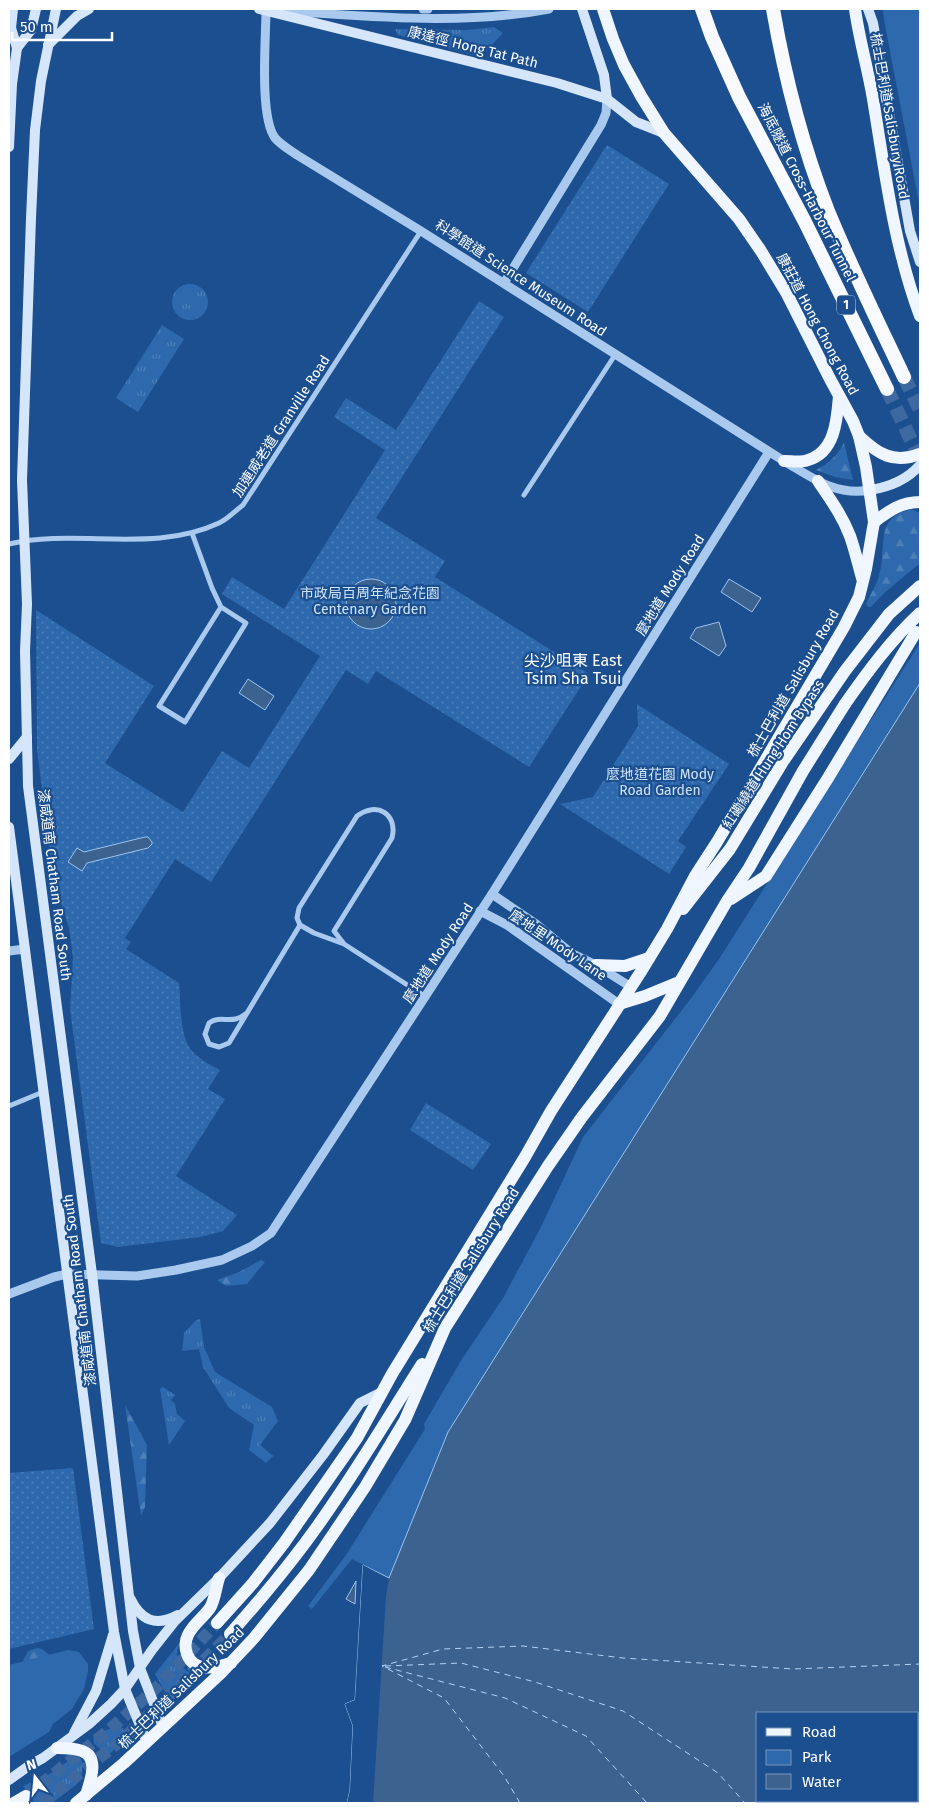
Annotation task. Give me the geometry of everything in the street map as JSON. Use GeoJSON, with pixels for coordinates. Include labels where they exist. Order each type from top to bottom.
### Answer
{"type":"FeatureCollection","features":[{"type":"Feature","properties":{"kind":"highway","name":"海底隧道 Cross-Harbour Tunnel"},"geometry":{"type":"LineString","coordinates":[[702,9],[712,37],[739,97],[806,222],[887,389]]}},
{"type":"Feature","properties":{"kind":"highway","name":"海底隧道 Cross-Harbour Tunnel"},"geometry":{"type":"LineString","coordinates":[[773,9],[790,94],[812,167],[828,211],[904,377]]}},
{"type":"Feature","properties":{"kind":"main road"},"geometry":{"type":"LineString","coordinates":[[9,147],[12,84],[17,48],[11,28],[13,9]]}},
{"type":"Feature","properties":{"kind":"main road"},"geometry":{"type":"LineString","coordinates":[[17,48],[31,30],[36,9]]}},
{"type":"Feature","properties":{"kind":"main road","name":"漆咸道南 Chatham Road South"},"geometry":{"type":"LineString","coordinates":[[56,9],[41,81],[31,218],[22,480],[27,604],[25,651],[28,786],[92,1274],[136,1652],[140,1668],[163,1727]]}},
{"type":"Feature","properties":{"kind":"main road"},"geometry":{"type":"LineString","coordinates":[[48,45],[77,16],[89,9]]}},
{"type":"Feature","properties":{"kind":"main road","name":"康達徑 Hong Tat Path"},"geometry":{"type":"LineString","coordinates":[[263,9],[548,81],[607,99],[636,122],[664,134]]}},
{"type":"Feature","properties":{"kind":"main road"},"geometry":{"type":"LineString","coordinates":[[582,9],[604,75],[607,99]]}},
{"type":"Feature","properties":{"kind":"main road","name":"康莊道 Hong Chong Road"},"geometry":{"type":"LineString","coordinates":[[603,9],[624,65],[664,134],[739,219],[762,251],[787,294],[853,421],[859,436],[870,490]]}},
{"type":"Feature","properties":{"kind":"main road","name":"梳士巴利道 Salisbury Road"},"geometry":{"type":"LineString","coordinates":[[856,9],[857,24],[869,78],[898,247],[920,316]]}},
{"type":"Feature","properties":{"kind":"main road","name":"梳士巴利道 Salisbury Road"},"geometry":{"type":"LineString","coordinates":[[868,9],[873,23],[910,231],[920,262]]}},
{"type":"Feature","properties":{"kind":"main road"},"geometry":{"type":"LineString","coordinates":[[784,461],[806,461],[828,446],[835,425],[839,396]]}},
{"type":"Feature","properties":{"kind":"main road"},"geometry":{"type":"LineString","coordinates":[[859,436],[875,450],[889,457],[902,458],[920,454]]}},
{"type":"Feature","properties":{"kind":"main road"},"geometry":{"type":"LineString","coordinates":[[870,490],[884,488],[899,481],[914,472],[920,465]]}},
{"type":"Feature","properties":{"kind":"main road"},"geometry":{"type":"LineString","coordinates":[[818,481],[833,501],[844,523],[863,580]]}},
{"type":"Feature","properties":{"kind":"main road","name":"梳士巴利道 Salisbury Road"},"geometry":{"type":"LineString","coordinates":[[218,1623],[270,1562],[320,1493],[365,1425],[382,1392],[525,1157],[550,1111],[667,929],[695,876],[844,627],[859,597],[863,580],[874,522],[870,490]]}},
{"type":"Feature","properties":{"kind":"main road"},"geometry":{"type":"LineString","coordinates":[[874,522],[901,504],[920,502]]}},
{"type":"Feature","properties":{"kind":"main road","name":"紅磡繞道 Hung Hom Bypass"},"geometry":{"type":"LineString","coordinates":[[730,849],[784,760],[871,636],[890,614],[920,586]]}},
{"type":"Feature","properties":{"kind":"main road","name":"梳士巴利道 Salisbury Road"},"geometry":{"type":"LineString","coordinates":[[81,1799],[147,1742],[231,1663],[309,1570],[365,1487],[405,1420],[440,1336],[548,1166],[582,1117],[660,1016],[727,901],[749,868],[803,771],[872,666],[920,613]]}},
{"type":"Feature","properties":{"kind":"main road","name":"梳士巴利道 Salisbury Road"},"geometry":{"type":"LineString","coordinates":[[727,901],[766,876],[916,632]]}},
{"type":"Feature","properties":{"kind":"main road"},"geometry":{"type":"LineString","coordinates":[[9,759],[27,737]]}},
{"type":"Feature","properties":{"kind":"main road","name":"漆咸道南 Chatham Road South"},"geometry":{"type":"LineString","coordinates":[[9,827],[114,1632],[125,1689],[147,1742]]}},
{"type":"Feature","properties":{"kind":"main road","name":"梳士巴利道 Salisbury Road"},"geometry":{"type":"LineString","coordinates":[[667,929],[706,882],[730,849]]}},
{"type":"Feature","properties":{"kind":"main road"},"geometry":{"type":"LineString","coordinates":[[596,965],[625,966],[649,958]]}},
{"type":"Feature","properties":{"kind":"main road"},"geometry":{"type":"LineString","coordinates":[[619,1004],[680,982]]}},
{"type":"Feature","properties":{"kind":"main road"},"geometry":{"type":"LineString","coordinates":[[230,1634],[266,1592],[320,1522],[366,1454],[440,1336]]}},
{"type":"Feature","properties":{"kind":"main road"},"geometry":{"type":"LineString","coordinates":[[9,1780],[89,1724],[125,1689],[164,1633],[270,1523],[300,1486],[360,1403],[382,1392]]}},
{"type":"Feature","properties":{"kind":"main road"},"geometry":{"type":"LineString","coordinates":[[219,1578],[210,1607],[196,1622],[187,1637],[185,1647],[189,1659],[204,1668],[219,1667],[231,1663]]}},
{"type":"Feature","properties":{"kind":"main road"},"geometry":{"type":"LineString","coordinates":[[128,1592],[134,1607],[142,1616],[152,1621],[167,1619],[184,1612]]}},
{"type":"Feature","properties":{"kind":"main road"},"geometry":{"type":"LineString","coordinates":[[72,1736],[96,1691],[114,1632]]}},
{"type":"Feature","properties":{"kind":"main road"},"geometry":{"type":"LineString","coordinates":[[57,1748],[80,1750],[90,1758],[92,1772],[81,1799]]}},
{"type":"Feature","properties":{"kind":"main road"},"geometry":{"type":"LineString","coordinates":[[14,1803],[26,1796]]}},
{"type":"Feature","properties":{"kind":"street"},"geometry":{"type":"LineString","coordinates":[[263,9],[427,19],[522,14],[550,9]]}},
{"type":"Feature","properties":{"kind":"street","name":"科學館道 Science Museum Road"},"geometry":{"type":"LineString","coordinates":[[263,9],[266,94],[269,123],[275,137],[297,154],[784,461],[834,488],[855,493],[870,490]]}},
{"type":"Feature","properties":{"kind":"street"},"geometry":{"type":"LineString","coordinates":[[423,9],[428,9]]}},
{"type":"Feature","properties":{"kind":"street"},"geometry":{"type":"LineString","coordinates":[[504,283],[601,126],[606,113],[607,99]]}},
{"type":"Feature","properties":{"kind":"street","name":"加連威老道 Granville Road"},"geometry":{"type":"LineString","coordinates":[[9,544],[24,540],[176,537],[219,523],[243,505],[421,231]]}},
{"type":"Feature","properties":{"kind":"street"},"geometry":{"type":"LineString","coordinates":[[524,495],[615,355]]}},
{"type":"Feature","properties":{"kind":"street","name":"麼地道 Mody Road"},"geometry":{"type":"LineString","coordinates":[[9,1294],[54,1277],[68,1274],[137,1276],[222,1260],[252,1246],[272,1233],[492,894],[769,452]]}},
{"type":"Feature","properties":{"kind":"street"},"geometry":{"type":"LineString","coordinates":[[192,532],[212,588],[222,607],[246,624],[185,722],[159,706],[222,607]]}},
{"type":"Feature","properties":{"kind":"street"},"geometry":{"type":"LineString","coordinates":[[344,944],[334,931],[392,838],[393,824],[384,812],[370,809],[357,816],[298,908],[297,918],[300,924],[314,933],[344,944],[426,997]]}},
{"type":"Feature","properties":{"kind":"street","name":"麼地里 Mody Lane"},"geometry":{"type":"LineString","coordinates":[[492,894],[536,924],[571,953],[596,965],[631,986]]}},
{"type":"Feature","properties":{"kind":"street","name":"麼地里 Mody Lane"},"geometry":{"type":"LineString","coordinates":[[480,911],[507,925],[619,1004]]}},
{"type":"Feature","properties":{"kind":"street"},"geometry":{"type":"LineString","coordinates":[[247,1013],[238,1019],[217,1020],[210,1023],[205,1034],[209,1044],[216,1047],[226,1046],[231,1040],[300,924]]}},
{"type":"Feature","properties":{"kind":"street"},"geometry":{"type":"LineString","coordinates":[[9,951],[25,949]]}},
{"type":"Feature","properties":{"kind":"street"},"geometry":{"type":"LineString","coordinates":[[9,1106],[44,1092]]}},
{"type":"Feature","properties":{"kind":"green space"},"geometry":{"type":"Polygon","coordinates":[[[883,9],[920,9],[920,208],[884,20],[883,9]]]}},
{"type":"Feature","properties":{"kind":"green space"},"geometry":{"type":"Polygon","coordinates":[[[494,27],[503,33],[483,54],[477,56],[398,35],[395,29],[467,30],[494,27]]]}},
{"type":"Feature","properties":{"kind":"green space"},"geometry":{"type":"Polygon","coordinates":[[[607,145],[669,184],[588,312],[526,273],[607,145]]]}},
{"type":"Feature","properties":{"kind":"green space"},"geometry":{"type":"Polygon","coordinates":[[[190,284],[197,285],[203,289],[207,295],[207,309],[203,315],[197,319],[190,320],[183,319],[177,315],[173,309],[172,302],[173,295],[177,289],[183,285],[190,284]]]}},
{"type":"Feature","properties":{"kind":"green space","name":"市政局百周年紀念花園 Centenary Garden"},"geometry":{"type":"Polygon","coordinates":[[[479,301],[504,317],[376,518],[445,561],[435,577],[589,674],[529,767],[376,671],[368,684],[346,670],[211,882],[175,859],[125,938],[131,942],[126,949],[179,983],[183,1029],[188,1046],[199,1057],[220,1070],[208,1089],[225,1099],[176,1176],[237,1215],[223,1231],[200,1237],[118,1247],[101,1243],[70,1009],[73,958],[69,928],[53,878],[37,749],[36,610],[154,686],[105,763],[183,812],[222,751],[249,768],[320,656],[222,594],[232,577],[284,609],[385,450],[334,417],[346,398],[396,430],[479,301]]]}},
{"type":"Feature","properties":{"kind":"green space"},"geometry":{"type":"Polygon","coordinates":[[[162,325],[184,339],[138,412],[116,398],[162,325]]]}},
{"type":"Feature","properties":{"kind":"green space"},"geometry":{"type":"Polygon","coordinates":[[[844,443],[853,480],[835,477],[816,470],[832,459],[844,443]]]}},
{"type":"Feature","properties":{"kind":"green space"},"geometry":{"type":"Polygon","coordinates":[[[911,509],[920,513],[920,563],[883,594],[871,607],[868,607],[866,604],[879,576],[884,535],[887,527],[891,519],[899,513],[911,509]]]}},
{"type":"Feature","properties":{"kind":"green space"},"geometry":{"type":"Polygon","coordinates":[[[920,643],[920,683],[448,1432],[389,1579],[352,1559],[312,1609],[308,1606],[346,1555],[425,1429],[424,1424],[462,1359],[503,1298],[541,1227],[583,1137],[692,997],[719,959],[920,643]]]}},
{"type":"Feature","properties":{"kind":"green space","name":"麼地道花園 Mody Road Garden"},"geometry":{"type":"Polygon","coordinates":[[[637,704],[729,764],[678,841],[686,847],[669,874],[560,804],[593,797],[638,726],[637,704]]]}},
{"type":"Feature","properties":{"kind":"green space"},"geometry":{"type":"Polygon","coordinates":[[[426,1103],[491,1144],[473,1170],[410,1130],[426,1103]]]}},
{"type":"Feature","properties":{"kind":"green space"},"geometry":{"type":"Polygon","coordinates":[[[261,1260],[265,1262],[247,1284],[226,1286],[217,1280],[239,1272],[261,1260]]]}},
{"type":"Feature","properties":{"kind":"green space"},"geometry":{"type":"Polygon","coordinates":[[[200,1319],[204,1347],[215,1372],[272,1407],[278,1421],[260,1445],[273,1456],[266,1463],[249,1450],[254,1425],[229,1408],[203,1367],[199,1349],[182,1351],[184,1333],[196,1320],[200,1319]]]}},
{"type":"Feature","properties":{"kind":"green space"},"geometry":{"type":"Polygon","coordinates":[[[163,1387],[175,1395],[171,1400],[175,1404],[177,1414],[185,1421],[169,1445],[160,1389],[163,1387]]]}},
{"type":"Feature","properties":{"kind":"green space"},"geometry":{"type":"Polygon","coordinates":[[[125,1405],[147,1445],[145,1507],[141,1516],[125,1405]]]}},
{"type":"Feature","properties":{"kind":"green space"},"geometry":{"type":"Polygon","coordinates":[[[73,1468],[94,1629],[9,1649],[9,1473],[73,1468]]]}},
{"type":"Feature","properties":{"kind":"green space"},"geometry":{"type":"Polygon","coordinates":[[[181,1641],[177,1652],[178,1661],[194,1677],[170,1700],[155,1674],[181,1641]]]}},
{"type":"Feature","properties":{"kind":"green space"},"geometry":{"type":"Polygon","coordinates":[[[37,1648],[42,1649],[58,1662],[23,1661],[28,1651],[37,1648]]]}},
{"type":"Feature","properties":{"kind":"green space"},"geometry":{"type":"Polygon","coordinates":[[[68,1650],[79,1652],[88,1664],[84,1689],[72,1709],[53,1724],[49,1732],[9,1757],[9,1665],[68,1650]]]}},
{"type":"Feature","properties":{"kind":"green space"},"geometry":{"type":"Polygon","coordinates":[[[118,1726],[123,1728],[127,1738],[104,1759],[101,1750],[94,1743],[93,1738],[104,1731],[118,1726]]]}},
{"type":"Feature","properties":{"kind":"green space"},"geometry":{"type":"Polygon","coordinates":[[[77,1757],[82,1761],[82,1775],[76,1785],[52,1803],[35,1803],[23,1786],[53,1772],[72,1758],[77,1757]]]}},
{"type":"Feature","properties":{"kind":"water"},"geometry":{"type":"Polygon","coordinates":[[[366,579],[376,579],[389,586],[396,599],[396,609],[389,622],[376,629],[366,629],[357,625],[350,618],[346,609],[346,599],[350,590],[357,583],[366,579]]]}},
{"type":"Feature","properties":{"kind":"water"},"geometry":{"type":"Polygon","coordinates":[[[729,579],[761,598],[752,612],[721,592],[729,579]]]}},
{"type":"Feature","properties":{"kind":"water"},"geometry":{"type":"Polygon","coordinates":[[[719,622],[726,646],[719,656],[690,638],[696,628],[719,622]]]}},
{"type":"Feature","properties":{"kind":"water"},"geometry":{"type":"Polygon","coordinates":[[[248,679],[274,696],[265,710],[239,693],[248,679]]]}},
{"type":"Feature","properties":{"kind":"water"},"geometry":{"type":"Polygon","coordinates":[[[920,683],[920,1803],[347,1803],[350,1790],[353,1726],[345,1704],[355,1700],[363,1565],[389,1578],[448,1432],[920,683]]]}},
{"type":"Feature","properties":{"kind":"water"},"geometry":{"type":"Polygon","coordinates":[[[148,837],[152,842],[148,848],[87,863],[82,871],[68,862],[77,848],[84,852],[148,837]]]}},
{"type":"Feature","properties":{"kind":"water"},"geometry":{"type":"Polygon","coordinates":[[[356,1581],[355,1604],[346,1599],[356,1581]]]}},
{"type":"Feature","properties":{"kind":"pier"},"geometry":{"type":"Polygon","coordinates":[[[363,1565],[389,1579],[386,1596],[373,1803],[347,1803],[350,1790],[353,1726],[345,1704],[355,1700],[363,1565]]]}},
{"type":"Feature","properties":{"kind":"ferry route"},"geometry":{"type":"LineString","coordinates":[[520,1803],[504,1776],[444,1698],[382,1666],[443,1649],[523,1646],[623,1658],[793,1669],[920,1664]]}},
{"type":"Feature","properties":{"kind":"ferry route"},"geometry":{"type":"LineString","coordinates":[[385,1666],[461,1663],[535,1682],[623,1711],[718,1773],[745,1803]]}},
{"type":"Feature","properties":{"kind":"ferry route"},"geometry":{"type":"LineString","coordinates":[[385,1667],[505,1698],[586,1736],[647,1803]]}},
{"type":"Feature","properties":{"kind":"tunnel"},"geometry":{"type":"LineString","coordinates":[[904,377],[920,410]]}},
{"type":"Feature","properties":{"kind":"tunnel"},"geometry":{"type":"LineString","coordinates":[[887,389],[920,459]]}},
{"type":"Feature","properties":{"kind":"tunnel"},"geometry":{"type":"LineString","coordinates":[[26,1796],[109,1730],[154,1690],[217,1623]]}},
{"type":"Feature","properties":{"kind":"tunnel"},"geometry":{"type":"LineString","coordinates":[[42,1803],[118,1743],[165,1700],[230,1634]]}},
{"type":"Feature","properties":{"kind":"district","name":"尖沙咀東 East Tsim Sha Tsui"},"geometry":{"type":"Point","coordinates":[573,669]}}]}
